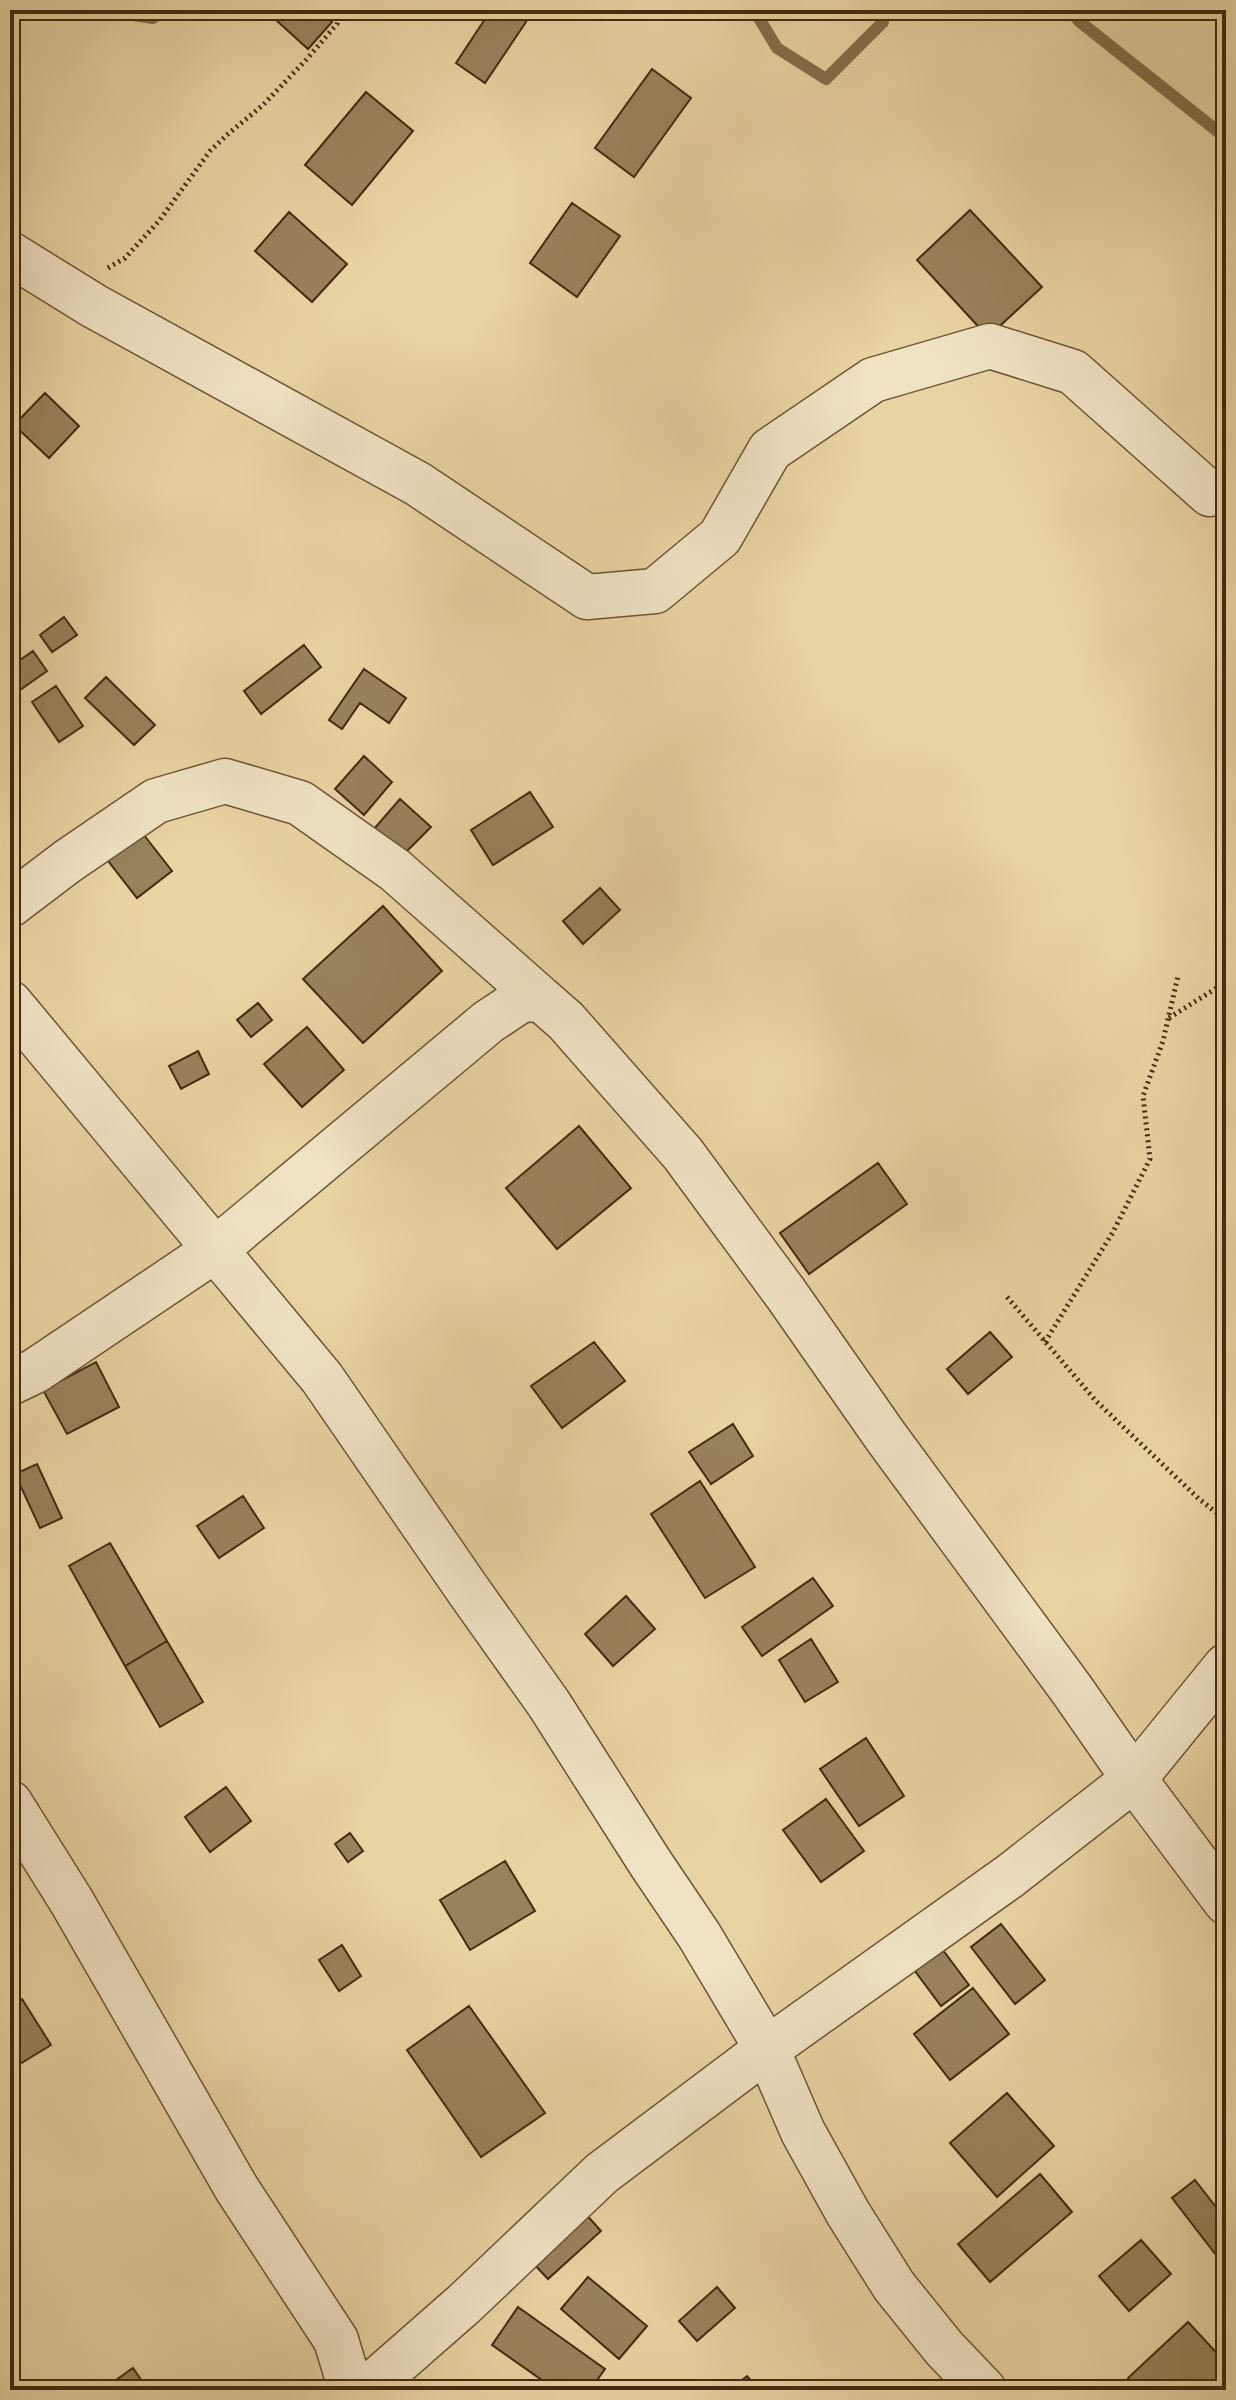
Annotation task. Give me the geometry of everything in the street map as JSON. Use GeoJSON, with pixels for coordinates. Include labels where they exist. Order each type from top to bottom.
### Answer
{"type":"FeatureCollection","features":[{"type":"Feature","properties":{"kind":"street"},"geometry":{"type":"LineString","coordinates":[[10,254],[94,306],[418,484],[587,597],[655,591],[720,537],[770,450],[873,380],[990,346],[1073,372],[1210,494]]}},
{"type":"Feature","properties":{"kind":"street"},"geometry":{"type":"LineString","coordinates":[[10,905],[156,801],[225,781],[300,803],[395,870],[566,1021],[683,1154],[1226,1902]]}},
{"type":"Feature","properties":{"kind":"street"},"geometry":{"type":"LineString","coordinates":[[10,1383],[35,1371],[215,1250],[488,1022],[521,1000],[541,999]]}},
{"type":"Feature","properties":{"kind":"street"},"geometry":{"type":"LineString","coordinates":[[10,1003],[322,1378],[549,1704],[699,1935],[767,2049],[803,2132],[848,2213],[894,2286],[944,2348],[984,2390]]}},
{"type":"Feature","properties":{"kind":"street"},"geometry":{"type":"LineString","coordinates":[[366,2390],[464,2304],[602,2173],[767,2049],[1010,1876],[1134,1779],[1226,1666]]}},
{"type":"Feature","properties":{"kind":"street"},"geometry":{"type":"LineString","coordinates":[[10,1803],[72,1902],[237,2189],[336,2340],[351,2390]]}},
{"type":"Feature","properties":{"kind":"path"},"geometry":{"type":"LineString","coordinates":[[94,306],[109,266],[125,258],[159,221],[210,151],[263,105],[306,60],[337,24],[339,10]]}},
{"type":"Feature","properties":{"kind":"path"},"geometry":{"type":"LineString","coordinates":[[1045,1342],[1113,1232],[1150,1159],[1143,1096],[1163,1041],[1178,976]]}},
{"type":"Feature","properties":{"kind":"path"},"geometry":{"type":"LineString","coordinates":[[1168,1018],[1226,982]]}},
{"type":"Feature","properties":{"kind":"path"},"geometry":{"type":"LineString","coordinates":[[1007,1297],[1096,1401],[1199,1499],[1226,1520]]}},
{"type":"Feature","properties":{"kind":"building"},"geometry":{"type":"Polygon","coordinates":[[[267,10],[319,10],[332,22],[308,49],[267,10]]]}},
{"type":"Feature","properties":{"kind":"building"},"geometry":{"type":"Polygon","coordinates":[[[491,10],[534,10],[485,83],[456,63],[491,10]]]}},
{"type":"Feature","properties":{"kind":"building"},"geometry":{"type":"Polygon","coordinates":[[[652,69],[691,98],[634,177],[595,148],[652,69]]]}},
{"type":"Feature","properties":{"kind":"building"},"geometry":{"type":"Polygon","coordinates":[[[366,92],[413,131],[352,205],[305,165],[366,92]]]}},
{"type":"Feature","properties":{"kind":"building"},"geometry":{"type":"Polygon","coordinates":[[[572,203],[620,236],[577,297],[530,263],[572,203]]]}},
{"type":"Feature","properties":{"kind":"building"},"geometry":{"type":"Polygon","coordinates":[[[970,210],[1042,287],[988,337],[917,260],[970,210]]]}},
{"type":"Feature","properties":{"kind":"building"},"geometry":{"type":"Polygon","coordinates":[[[289,212],[347,264],[312,302],[255,251],[289,212]]]}},
{"type":"Feature","properties":{"kind":"building"},"geometry":{"type":"Polygon","coordinates":[[[45,393],[79,426],[49,458],[14,425],[45,393]]]}},
{"type":"Feature","properties":{"kind":"building"},"geometry":{"type":"Polygon","coordinates":[[[64,617],[77,635],[52,652],[40,635],[64,617]]]}},
{"type":"Feature","properties":{"kind":"building"},"geometry":{"type":"Polygon","coordinates":[[[304,645],[321,667],[261,714],[244,691],[304,645]]]}},
{"type":"Feature","properties":{"kind":"building"},"geometry":{"type":"Polygon","coordinates":[[[33,651],[47,671],[10,697],[10,667],[33,651]]]}},
{"type":"Feature","properties":{"kind":"building"},"geometry":{"type":"Polygon","coordinates":[[[364,669],[406,698],[389,723],[360,703],[342,729],[329,720],[364,669]]]}},
{"type":"Feature","properties":{"kind":"building"},"geometry":{"type":"Polygon","coordinates":[[[106,677],[155,725],[134,745],[85,698],[106,677]]]}},
{"type":"Feature","properties":{"kind":"building"},"geometry":{"type":"Polygon","coordinates":[[[56,686],[83,726],[59,742],[32,702],[56,686]]]}},
{"type":"Feature","properties":{"kind":"building"},"geometry":{"type":"Polygon","coordinates":[[[364,756],[392,782],[364,815],[335,789],[364,756]]]}},
{"type":"Feature","properties":{"kind":"building"},"geometry":{"type":"Polygon","coordinates":[[[530,792],[553,827],[493,865],[471,830],[530,792]]]}},
{"type":"Feature","properties":{"kind":"building"},"geometry":{"type":"Polygon","coordinates":[[[400,799],[431,827],[402,856],[374,829],[400,799]]]}},
{"type":"Feature","properties":{"kind":"building"},"geometry":{"type":"Polygon","coordinates":[[[140,830],[172,871],[137,898],[105,857],[140,830]]]}},
{"type":"Feature","properties":{"kind":"building"},"geometry":{"type":"Polygon","coordinates":[[[600,888],[620,910],[583,944],[563,921],[600,888]]]}},
{"type":"Feature","properties":{"kind":"building"},"geometry":{"type":"Polygon","coordinates":[[[383,906],[442,971],[363,1043],[303,979],[383,906]]]}},
{"type":"Feature","properties":{"kind":"building"},"geometry":{"type":"Polygon","coordinates":[[[258,1003],[272,1020],[251,1037],[237,1020],[258,1003]]]}},
{"type":"Feature","properties":{"kind":"building"},"geometry":{"type":"Polygon","coordinates":[[[307,1027],[344,1070],[302,1107],[264,1064],[307,1027]]]}},
{"type":"Feature","properties":{"kind":"building"},"geometry":{"type":"Polygon","coordinates":[[[198,1051],[209,1074],[181,1089],[169,1066],[198,1051]]]}},
{"type":"Feature","properties":{"kind":"building"},"geometry":{"type":"Polygon","coordinates":[[[579,1126],[631,1188],[557,1249],[506,1188],[579,1126]]]}},
{"type":"Feature","properties":{"kind":"building"},"geometry":{"type":"Polygon","coordinates":[[[878,1163],[907,1204],[809,1274],[780,1233],[878,1163]]]}},
{"type":"Feature","properties":{"kind":"building"},"geometry":{"type":"Polygon","coordinates":[[[990,1332],[1012,1357],[968,1394],[947,1369],[990,1332]]]}},
{"type":"Feature","properties":{"kind":"building"},"geometry":{"type":"Polygon","coordinates":[[[594,1342],[625,1381],[562,1428],[531,1386],[594,1342]]]}},
{"type":"Feature","properties":{"kind":"building"},"geometry":{"type":"Polygon","coordinates":[[[96,1362],[119,1407],[67,1434],[43,1390],[96,1362]]]}},
{"type":"Feature","properties":{"kind":"building"},"geometry":{"type":"Polygon","coordinates":[[[733,1424],[753,1456],[711,1484],[689,1452],[733,1424]]]}},
{"type":"Feature","properties":{"kind":"building"},"geometry":{"type":"Polygon","coordinates":[[[37,1464],[62,1518],[40,1528],[15,1474],[37,1464]]]}},
{"type":"Feature","properties":{"kind":"building"},"geometry":{"type":"Polygon","coordinates":[[[700,1481],[755,1567],[705,1598],[651,1514],[700,1481]]]}},
{"type":"Feature","properties":{"kind":"building"},"geometry":{"type":"Polygon","coordinates":[[[243,1496],[264,1528],[219,1558],[197,1526],[243,1496]]]}},
{"type":"Feature","properties":{"kind":"building"},"geometry":{"type":"Polygon","coordinates":[[[110,1543],[167,1641],[125,1666],[69,1566],[110,1543]]]}},
{"type":"Feature","properties":{"kind":"building"},"geometry":{"type":"Polygon","coordinates":[[[813,1578],[833,1606],[762,1656],[742,1627],[813,1578]]]}},
{"type":"Feature","properties":{"kind":"building"},"geometry":{"type":"Polygon","coordinates":[[[626,1596],[655,1629],[613,1666],[585,1634],[626,1596]]]}},
{"type":"Feature","properties":{"kind":"building"},"geometry":{"type":"Polygon","coordinates":[[[811,1639],[838,1682],[805,1702],[779,1660],[811,1639]]]}},
{"type":"Feature","properties":{"kind":"building"},"geometry":{"type":"Polygon","coordinates":[[[167,1641],[203,1702],[160,1727],[125,1666],[167,1641]]]}},
{"type":"Feature","properties":{"kind":"building"},"geometry":{"type":"Polygon","coordinates":[[[866,1738],[904,1796],[859,1826],[820,1769],[866,1738]]]}},
{"type":"Feature","properties":{"kind":"building"},"geometry":{"type":"Polygon","coordinates":[[[226,1787],[251,1821],[210,1852],[185,1817],[226,1787]]]}},
{"type":"Feature","properties":{"kind":"building"},"geometry":{"type":"Polygon","coordinates":[[[826,1799],[864,1851],[821,1882],[783,1830],[826,1799]]]}},
{"type":"Feature","properties":{"kind":"building"},"geometry":{"type":"Polygon","coordinates":[[[350,1833],[363,1851],[348,1862],[335,1844],[350,1833]]]}},
{"type":"Feature","properties":{"kind":"building"},"geometry":{"type":"Polygon","coordinates":[[[505,1861],[535,1911],[470,1950],[440,1900],[505,1861]]]}},
{"type":"Feature","properties":{"kind":"building"},"geometry":{"type":"Polygon","coordinates":[[[1001,1924],[1045,1980],[1015,2004],[971,1947],[1001,1924]]]}},
{"type":"Feature","properties":{"kind":"building"},"geometry":{"type":"Polygon","coordinates":[[[937,1942],[969,1985],[941,2006],[909,1963],[937,1942]]]}},
{"type":"Feature","properties":{"kind":"building"},"geometry":{"type":"Polygon","coordinates":[[[342,1945],[361,1976],[339,1991],[319,1960],[342,1945]]]}},
{"type":"Feature","properties":{"kind":"building"},"geometry":{"type":"Polygon","coordinates":[[[973,1988],[1009,2034],[950,2080],[914,2034],[973,1988]]]}},
{"type":"Feature","properties":{"kind":"building"},"geometry":{"type":"Polygon","coordinates":[[[22,1999],[51,2045],[10,2070],[10,2006],[22,1999]]]}},
{"type":"Feature","properties":{"kind":"building"},"geometry":{"type":"Polygon","coordinates":[[[469,2006],[545,2113],[481,2157],[407,2050],[469,2006]]]}},
{"type":"Feature","properties":{"kind":"building"},"geometry":{"type":"Polygon","coordinates":[[[1007,2093],[1054,2146],[997,2197],[950,2143],[1007,2093]]]}},
{"type":"Feature","properties":{"kind":"building"},"geometry":{"type":"Polygon","coordinates":[[[1040,2174],[1072,2212],[990,2282],[958,2244],[1040,2174]]]}},
{"type":"Feature","properties":{"kind":"building"},"geometry":{"type":"Polygon","coordinates":[[[1195,2180],[1226,2220],[1226,2255],[1220,2260],[1172,2198],[1195,2180]]]}},
{"type":"Feature","properties":{"kind":"building"},"geometry":{"type":"Polygon","coordinates":[[[584,2212],[601,2231],[548,2279],[531,2261],[584,2212]]]}},
{"type":"Feature","properties":{"kind":"building"},"geometry":{"type":"Polygon","coordinates":[[[1141,2240],[1171,2274],[1129,2311],[1099,2276],[1141,2240]]]}},
{"type":"Feature","properties":{"kind":"building"},"geometry":{"type":"Polygon","coordinates":[[[588,2277],[647,2326],[619,2359],[561,2309],[588,2277]]]}},
{"type":"Feature","properties":{"kind":"building"},"geometry":{"type":"Polygon","coordinates":[[[717,2287],[735,2308],[697,2341],[679,2321],[717,2287]]]}},
{"type":"Feature","properties":{"kind":"building"},"geometry":{"type":"Polygon","coordinates":[[[518,2307],[605,2369],[590,2390],[556,2390],[492,2345],[518,2307]]]}},
{"type":"Feature","properties":{"kind":"building"},"geometry":{"type":"Polygon","coordinates":[[[1188,2322],[1226,2363],[1226,2381],[1217,2390],[1139,2390],[1128,2378],[1188,2322]]]}},
{"type":"Feature","properties":{"kind":"building"},"geometry":{"type":"Polygon","coordinates":[[[133,2368],[148,2390],[102,2390],[133,2368]]]}},
{"type":"Feature","properties":{"kind":"building"},"geometry":{"type":"Polygon","coordinates":[[[747,2376],[759,2390],[729,2390],[747,2376]]]}},
{"type":"Feature","properties":{"kind":"waterway"},"geometry":{"type":"LineString","coordinates":[[99,10],[153,18],[161,10]]}},
{"type":"Feature","properties":{"kind":"waterway"},"geometry":{"type":"LineString","coordinates":[[754,10],[777,48],[826,79],[883,22],[881,10]]}},
{"type":"Feature","properties":{"kind":"waterway"},"geometry":{"type":"LineString","coordinates":[[1070,10],[1079,21],[1226,138]]}}]}
